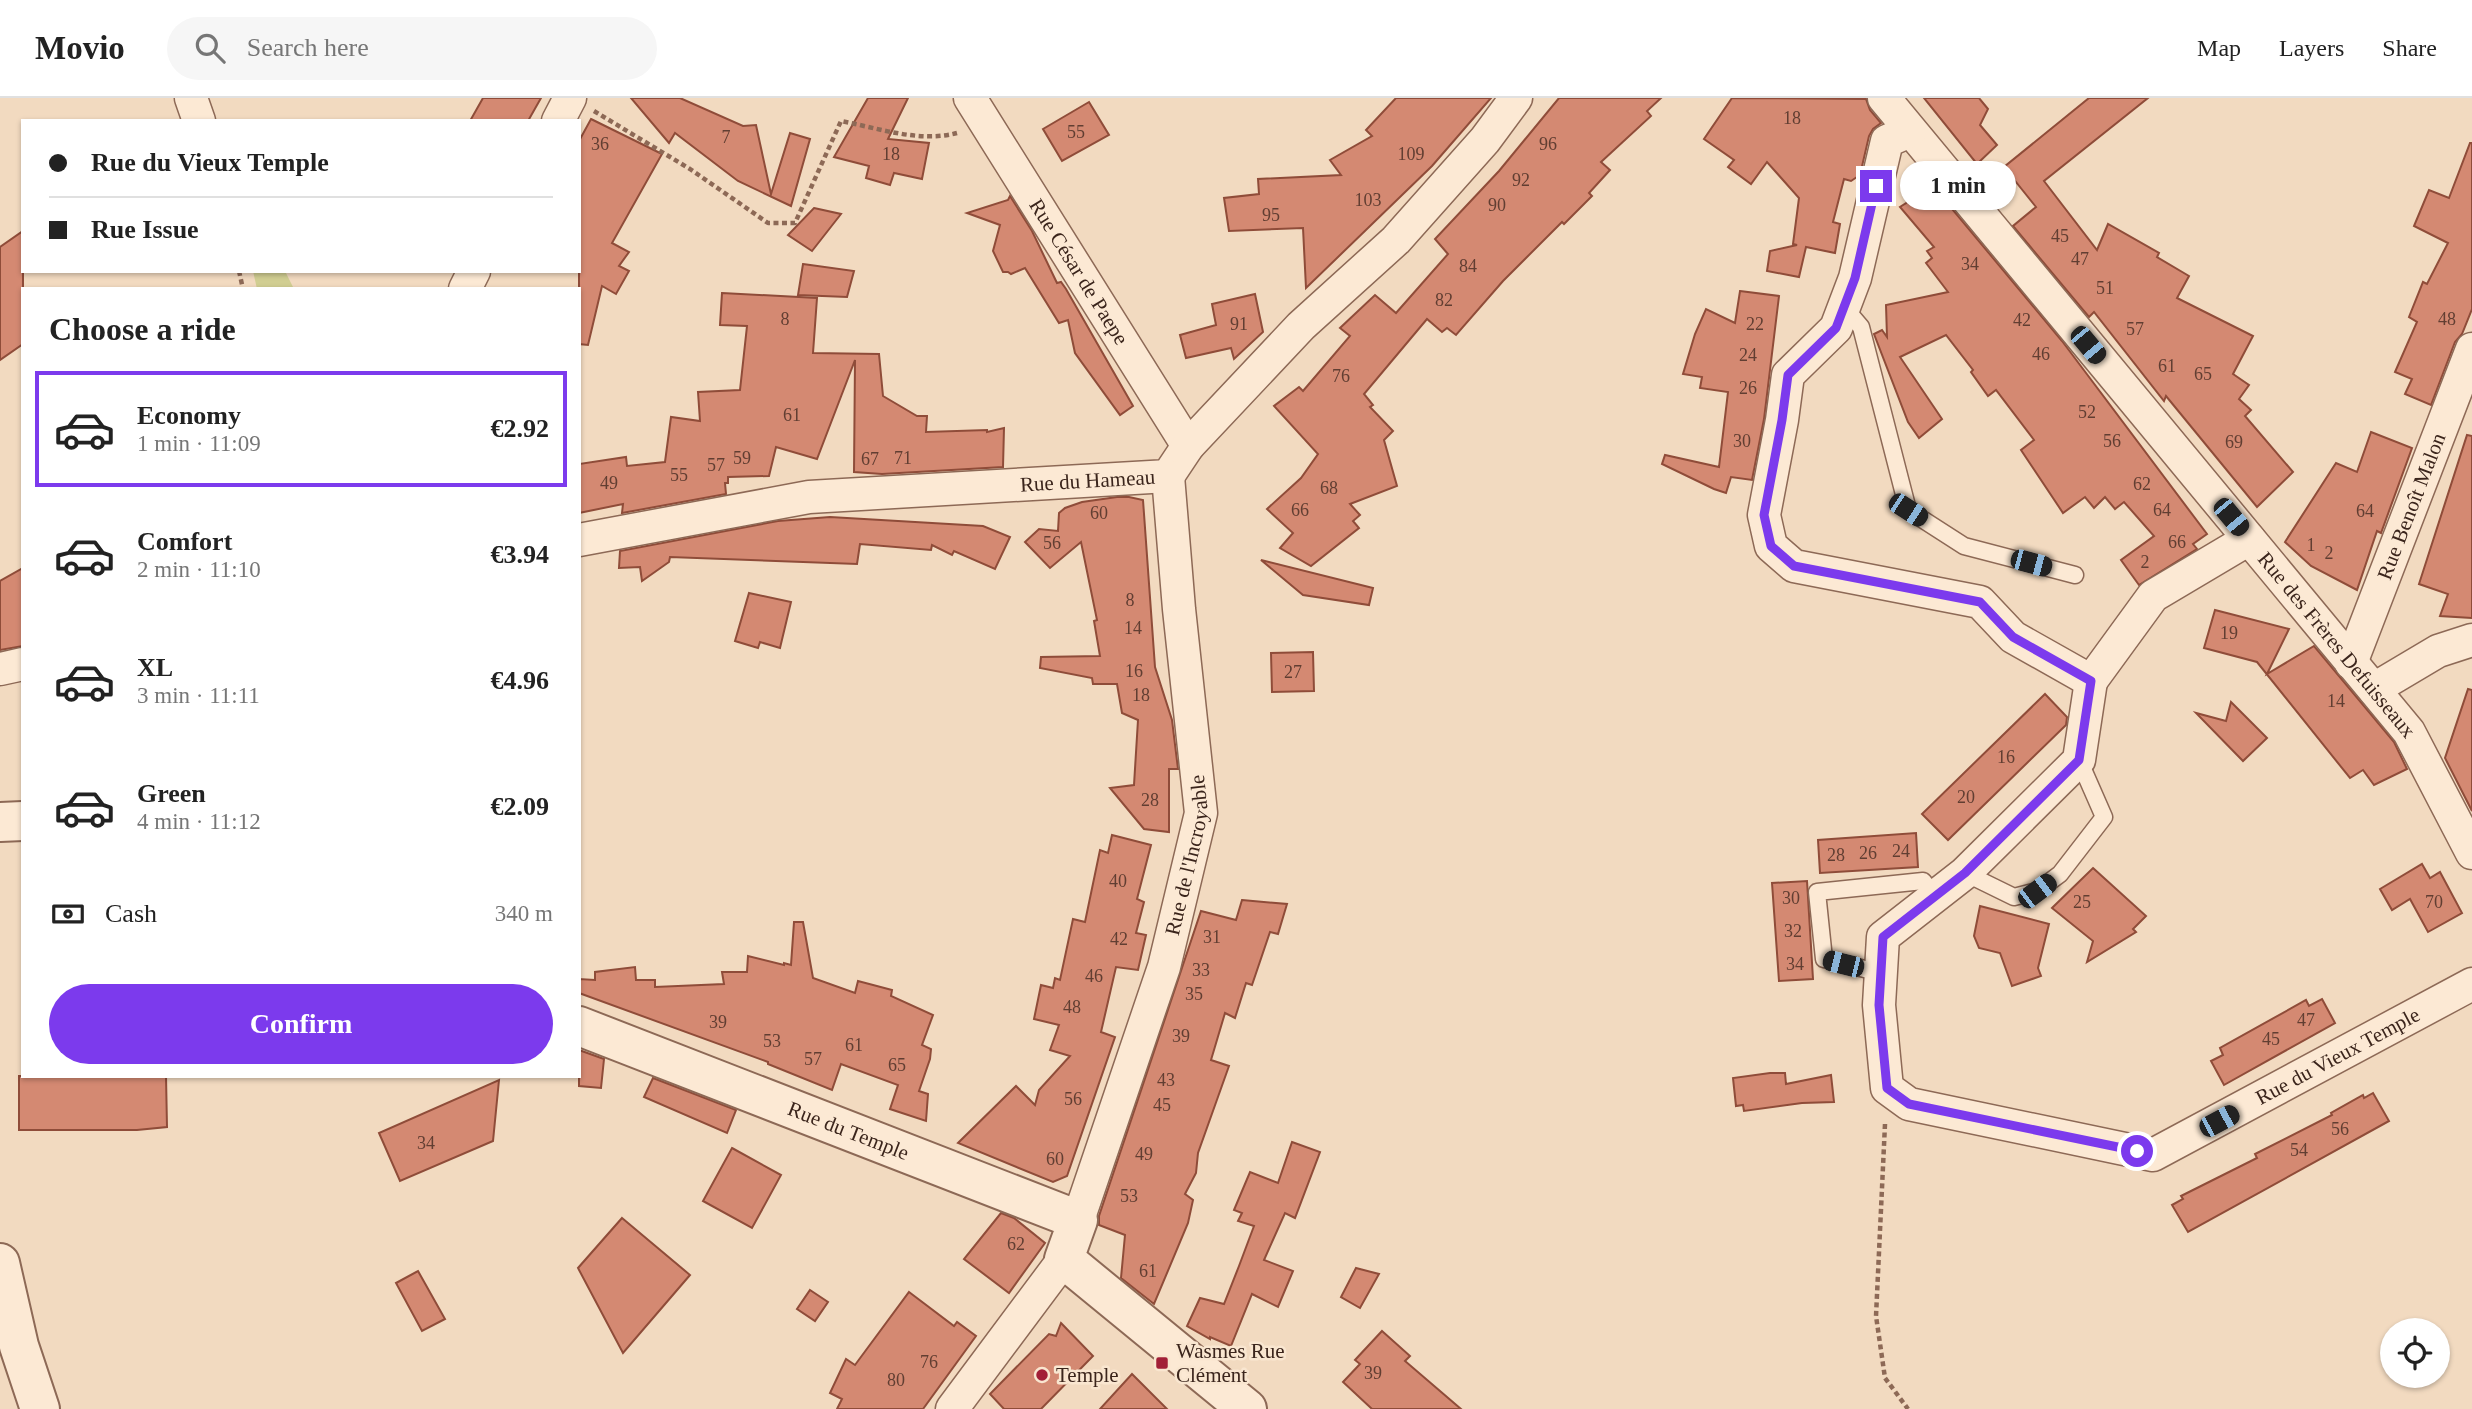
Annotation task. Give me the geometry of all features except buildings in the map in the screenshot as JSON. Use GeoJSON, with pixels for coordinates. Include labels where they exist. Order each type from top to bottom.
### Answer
{"type":"FeatureCollection","features":[{"type":"Feature","properties":{"kind":"street"},"geometry":{"type":"LineString","coordinates":[[191,98],[198,119]]}},
{"type":"Feature","properties":{"kind":"street","name":"Rue du Hameau"},"geometry":{"type":"LineString","coordinates":[[581,540],[809,497],[1168,476],[1188,446],[1301,326],[1396,240],[1485,139],[1516,98]]}},
{"type":"Feature","properties":{"kind":"street","name":"Rue des Frères Defuisseaux"},"geometry":{"type":"LineString","coordinates":[[1884,98],[2409,732],[2472,853]]}},
{"type":"Feature","properties":{"kind":"street","name":"Rue César de Paepe"},"geometry":{"type":"LineString","coordinates":[[978,110],[1188,446]]}},
{"type":"Feature","properties":{"kind":"street"},"geometry":{"type":"LineString","coordinates":[[1910,131],[1887,141],[1855,278],[1836,328],[1788,375],[1764,515],[1771,546],[1794,566],[1980,602],[2013,637],[2091,681]]}},
{"type":"Feature","properties":{"kind":"street","name":"Rue Benoît Malon"},"geometry":{"type":"LineString","coordinates":[[2351,663],[2472,349]]}},
{"type":"Feature","properties":{"kind":"street","name":"Rue de l'Incroyable"},"geometry":{"type":"LineString","coordinates":[[1077,1220],[1164,967],[1201,813],[1168,476]]}},
{"type":"Feature","properties":{"kind":"street"},"geometry":{"type":"LineString","coordinates":[[1887,1088],[1879,1005],[1883,937],[1965,873],[2079,760],[2091,681],[2153,596],[2249,538]]}},
{"type":"Feature","properties":{"kind":"street"},"geometry":{"type":"LineString","coordinates":[[2374,689],[2438,651],[2472,640]]}},
{"type":"Feature","properties":{"kind":"street"},"geometry":{"type":"LineString","coordinates":[[0,669],[21,664]]}},
{"type":"Feature","properties":{"kind":"street"},"geometry":{"type":"LineString","coordinates":[[0,822],[21,821]]}},
{"type":"Feature","properties":{"kind":"street","name":"Rue du Vieux Temple"},"geometry":{"type":"LineString","coordinates":[[1887,1088],[1909,1104],[2154,1155],[2472,984]]}},
{"type":"Feature","properties":{"kind":"street","name":"Rue du Temple"},"geometry":{"type":"LineString","coordinates":[[581,1027],[1077,1220]]}},
{"type":"Feature","properties":{"kind":"street"},"geometry":{"type":"LineString","coordinates":[[951,1409],[1064,1259],[1077,1220]]}},
{"type":"Feature","properties":{"kind":"street"},"geometry":{"type":"LineString","coordinates":[[1064,1259],[1247,1409]]}},
{"type":"Feature","properties":{"kind":"street"},"geometry":{"type":"LineString","coordinates":[[0,1263],[19,1346],[40,1409]]}},
{"type":"Feature","properties":{"kind":"lane"},"geometry":{"type":"LineString","coordinates":[[1844,307],[1861,327],[1908,510],[1964,546],[2075,575]]}},
{"type":"Feature","properties":{"kind":"lane"},"geometry":{"type":"LineString","coordinates":[[1965,873],[2014,897],[2037,891],[2060,874],[2104,817],[2079,760]]}},
{"type":"Feature","properties":{"kind":"lane"},"geometry":{"type":"LineString","coordinates":[[1881,973],[1824,959],[1817,892],[1923,881],[1935,896]]}},
{"type":"Feature","properties":{"kind":"path"},"geometry":{"type":"LineString","coordinates":[[571,108],[690,169],[768,223],[795,223],[841,121],[912,135],[944,136],[965,131],[978,110]]}},
{"type":"Feature","properties":{"kind":"path"},"geometry":{"type":"LineString","coordinates":[[1887,1088],[1876,1316],[1885,1378],[1908,1409]]}},
{"type":"Feature","properties":{"kind":"shaded area"},"geometry":{"type":"Polygon","coordinates":[[[253,273],[286,273],[293,287],[257,287],[253,273]]]}},
{"type":"Feature","properties":{"kind":"place","name":"Wasmes Rue Clément"},"geometry":{"type":"Point","coordinates":[1162,1363]}},
{"type":"Feature","properties":{"kind":"place","name":"Temple"},"geometry":{"type":"Point","coordinates":[1042,1375]}},
{"type":"Feature","properties":{"kind":"route"},"geometry":{"type":"LineString","coordinates":[[1876,186],[1855,278],[1836,328],[1788,375],[1764,515],[1771,546],[1794,566],[1980,602],[2013,637],[2091,681],[2079,760],[1965,873],[1883,937],[1879,1005],[1887,1088],[1909,1104],[2137,1151]]}}]}
